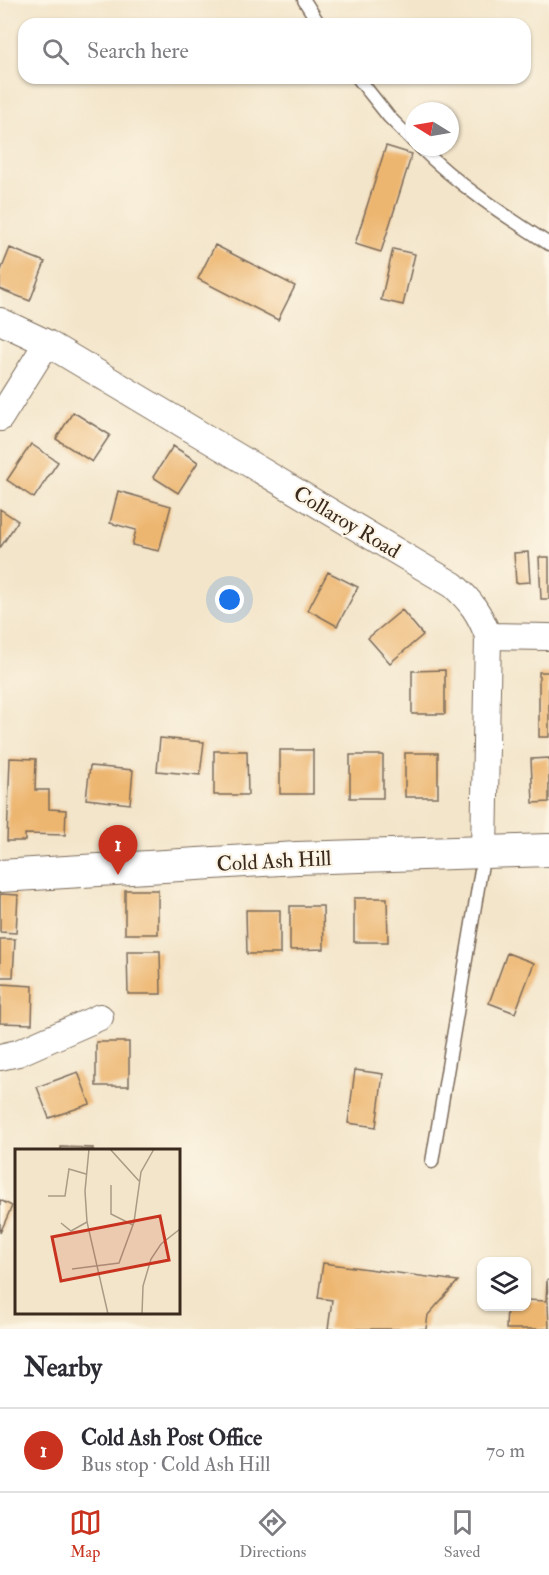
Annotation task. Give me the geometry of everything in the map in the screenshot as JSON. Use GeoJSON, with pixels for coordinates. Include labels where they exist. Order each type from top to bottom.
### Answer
{"type":"FeatureCollection","features":[{"type":"Feature","properties":{"kind":"street","name":"Collaroy Road"},"geometry":{"type":"LineString","coordinates":[[0,321],[47,343],[453,585],[480,613],[488,636],[484,852]]}},
{"type":"Feature","properties":{"kind":"street"},"geometry":{"type":"LineString","coordinates":[[0,418],[47,343]]}},
{"type":"Feature","properties":{"kind":"street"},"geometry":{"type":"LineString","coordinates":[[488,636],[549,637]]}},
{"type":"Feature","properties":{"kind":"street","name":"Cold Ash Hill"},"geometry":{"type":"LineString","coordinates":[[0,876],[297,858],[549,850]]}},
{"type":"Feature","properties":{"kind":"street"},"geometry":{"type":"LineString","coordinates":[[0,1057],[18,1053],[100,1017]]}},
{"type":"Feature","properties":{"kind":"lane"},"geometry":{"type":"LineString","coordinates":[[304,0],[315,18]]}},
{"type":"Feature","properties":{"kind":"lane"},"geometry":{"type":"LineString","coordinates":[[363,84],[388,117],[405,133]]}},
{"type":"Feature","properties":{"kind":"lane"},"geometry":{"type":"LineString","coordinates":[[429,156],[497,211],[549,244]]}},
{"type":"Feature","properties":{"kind":"lane"},"geometry":{"type":"LineString","coordinates":[[432,1162],[484,852]]}},
{"type":"Feature","properties":{"kind":"building"},"geometry":{"type":"Polygon","coordinates":[[[386,146],[405,152],[405,156],[411,156],[381,252],[355,244],[386,146]]]}},
{"type":"Feature","properties":{"kind":"building"},"geometry":{"type":"Polygon","coordinates":[[[215,245],[295,286],[278,320],[198,279],[215,245]]]}},
{"type":"Feature","properties":{"kind":"building"},"geometry":{"type":"Polygon","coordinates":[[[10,248],[45,262],[30,301],[0,289],[0,273],[10,248]]]}},
{"type":"Feature","properties":{"kind":"building"},"geometry":{"type":"Polygon","coordinates":[[[393,249],[415,254],[403,305],[381,300],[393,249]]]}},
{"type":"Feature","properties":{"kind":"building"},"geometry":{"type":"Polygon","coordinates":[[[73,412],[110,435],[92,462],[56,439],[73,412]]]}},
{"type":"Feature","properties":{"kind":"building"},"geometry":{"type":"Polygon","coordinates":[[[31,444],[58,462],[34,498],[7,480],[31,444]]]}},
{"type":"Feature","properties":{"kind":"building"},"geometry":{"type":"Polygon","coordinates":[[[173,446],[198,462],[178,493],[153,477],[173,446]]]}},
{"type":"Feature","properties":{"kind":"building"},"geometry":{"type":"Polygon","coordinates":[[[118,491],[171,506],[159,551],[132,545],[136,530],[110,523],[118,491]]]}},
{"type":"Feature","properties":{"kind":"building"},"geometry":{"type":"Polygon","coordinates":[[[0,509],[18,521],[0,548],[0,509]]]}},
{"type":"Feature","properties":{"kind":"building"},"geometry":{"type":"Polygon","coordinates":[[[528,552],[530,582],[516,583],[514,553],[528,552]]]}},
{"type":"Feature","properties":{"kind":"building"},"geometry":{"type":"Polygon","coordinates":[[[539,557],[549,557],[549,599],[541,599],[539,557]]]}},
{"type":"Feature","properties":{"kind":"building"},"geometry":{"type":"Polygon","coordinates":[[[328,572],[358,587],[337,626],[308,610],[328,572]]]}},
{"type":"Feature","properties":{"kind":"building"},"geometry":{"type":"Polygon","coordinates":[[[402,610],[423,635],[390,663],[368,638],[402,610]]]}},
{"type":"Feature","properties":{"kind":"building"},"geometry":{"type":"Polygon","coordinates":[[[445,670],[445,714],[412,714],[412,671],[445,670]]]}},
{"type":"Feature","properties":{"kind":"building"},"geometry":{"type":"Polygon","coordinates":[[[539,672],[549,672],[549,737],[539,737],[539,672]]]}},
{"type":"Feature","properties":{"kind":"building"},"geometry":{"type":"Polygon","coordinates":[[[160,738],[204,742],[200,775],[157,771],[160,738]]]}},
{"type":"Feature","properties":{"kind":"building"},"geometry":{"type":"Polygon","coordinates":[[[280,750],[313,750],[313,794],[280,794],[280,750]]]}},
{"type":"Feature","properties":{"kind":"building"},"geometry":{"type":"Polygon","coordinates":[[[214,751],[247,751],[248,795],[214,795],[214,751]]]}},
{"type":"Feature","properties":{"kind":"building"},"geometry":{"type":"Polygon","coordinates":[[[405,753],[438,753],[438,797],[405,797],[405,753]]]}},
{"type":"Feature","properties":{"kind":"building"},"geometry":{"type":"Polygon","coordinates":[[[350,755],[383,755],[383,798],[350,798],[350,755]]]}},
{"type":"Feature","properties":{"kind":"building"},"geometry":{"type":"Polygon","coordinates":[[[10,758],[36,759],[35,790],[49,790],[49,809],[66,810],[65,835],[25,834],[25,841],[7,841],[10,758]]]}},
{"type":"Feature","properties":{"kind":"building"},"geometry":{"type":"Polygon","coordinates":[[[549,758],[549,802],[533,803],[531,759],[549,758]]]}},
{"type":"Feature","properties":{"kind":"building"},"geometry":{"type":"Polygon","coordinates":[[[90,766],[133,770],[130,804],[86,799],[90,766]]]}},
{"type":"Feature","properties":{"kind":"building"},"geometry":{"type":"Polygon","coordinates":[[[125,890],[158,890],[158,934],[125,934],[125,890]]]}},
{"type":"Feature","properties":{"kind":"building"},"geometry":{"type":"Polygon","coordinates":[[[0,894],[18,895],[16,933],[0,932],[0,894]]]}},
{"type":"Feature","properties":{"kind":"building"},"geometry":{"type":"Polygon","coordinates":[[[354,898],[387,898],[388,942],[354,942],[354,898]]]}},
{"type":"Feature","properties":{"kind":"building"},"geometry":{"type":"Polygon","coordinates":[[[290,906],[323,906],[324,949],[290,950],[290,906]]]}},
{"type":"Feature","properties":{"kind":"building"},"geometry":{"type":"Polygon","coordinates":[[[246,910],[280,910],[280,954],[247,954],[246,910]]]}},
{"type":"Feature","properties":{"kind":"building"},"geometry":{"type":"Polygon","coordinates":[[[0,939],[15,939],[13,977],[0,977],[0,939]]]}},
{"type":"Feature","properties":{"kind":"building"},"geometry":{"type":"Polygon","coordinates":[[[127,951],[160,951],[161,994],[128,994],[127,951]]]}},
{"type":"Feature","properties":{"kind":"building"},"geometry":{"type":"Polygon","coordinates":[[[507,953],[534,963],[515,1013],[489,1003],[507,953]]]}},
{"type":"Feature","properties":{"kind":"building"},"geometry":{"type":"Polygon","coordinates":[[[1,984],[33,986],[32,1024],[0,1023],[1,984]]]}},
{"type":"Feature","properties":{"kind":"building"},"geometry":{"type":"Polygon","coordinates":[[[96,1042],[129,1042],[129,1086],[96,1086],[96,1042]]]}},
{"type":"Feature","properties":{"kind":"building"},"geometry":{"type":"Polygon","coordinates":[[[355,1070],[383,1074],[376,1127],[348,1123],[355,1070]]]}},
{"type":"Feature","properties":{"kind":"building"},"geometry":{"type":"Polygon","coordinates":[[[78,1072],[90,1104],[49,1118],[37,1087],[78,1072]]]}},
{"type":"Feature","properties":{"kind":"building"},"geometry":{"type":"Polygon","coordinates":[[[61,1147],[93,1148],[93,1149],[61,1149],[61,1147]]]}},
{"type":"Feature","properties":{"kind":"building"},"geometry":{"type":"Polygon","coordinates":[[[0,1200],[12,1206],[0,1233],[0,1200]]]}},
{"type":"Feature","properties":{"kind":"building"},"geometry":{"type":"Polygon","coordinates":[[[323,1263],[458,1281],[428,1315],[426,1329],[328,1329],[332,1300],[318,1298],[323,1263]]]}},
{"type":"Feature","properties":{"kind":"building"},"geometry":{"type":"Polygon","coordinates":[[[547,1279],[549,1329],[506,1329],[507,1311],[531,1311],[531,1300],[546,1301],[547,1279]]]}},
{"type":"Feature","properties":{"kind":"place","name":"Cold Ash Post Office"},"geometry":{"type":"Point","coordinates":[118,875]}}]}
